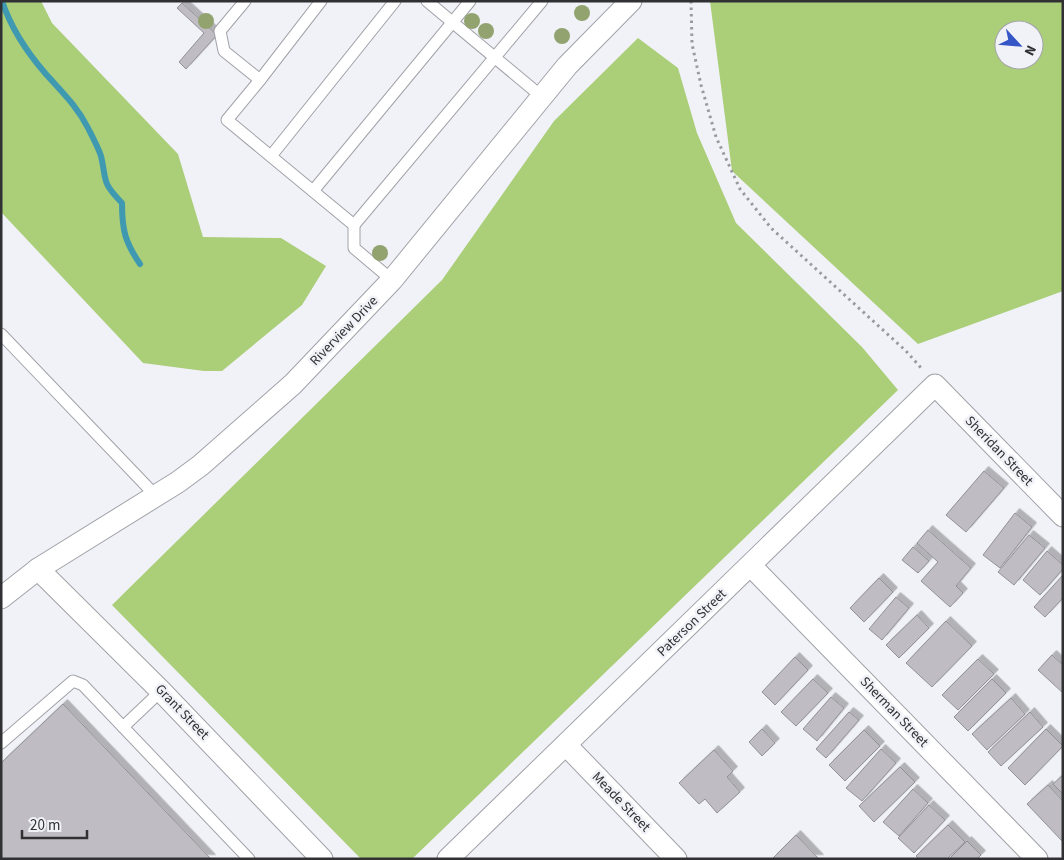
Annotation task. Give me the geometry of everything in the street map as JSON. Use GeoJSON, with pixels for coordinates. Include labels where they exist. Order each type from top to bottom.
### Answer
{"type":"FeatureCollection","features":[{"type":"Feature","properties":{"kind":"street","name":"Riverview Drive"},"geometry":{"type":"LineString","coordinates":[[1,598],[38,569],[156,496],[202,465],[253,422],[323,354],[392,280],[541,96],[585,45],[631,1]]}},
{"type":"Feature","properties":{"kind":"street","name":"Sheridan Street"},"geometry":{"type":"LineString","coordinates":[[935,385],[1063,516]]}},
{"type":"Feature","properties":{"kind":"street","name":"Paterson Street"},"geometry":{"type":"LineString","coordinates":[[448,859],[935,385]]}},
{"type":"Feature","properties":{"kind":"street","name":"Sherman Street"},"geometry":{"type":"LineString","coordinates":[[751,566],[1037,859]]}},
{"type":"Feature","properties":{"kind":"street","name":"Grant Street"},"geometry":{"type":"LineString","coordinates":[[38,569],[161,691],[322,859]]}},
{"type":"Feature","properties":{"kind":"street","name":"Meade Street"},"geometry":{"type":"LineString","coordinates":[[566,745],[676,859]]}},
{"type":"Feature","properties":{"kind":"lane"},"geometry":{"type":"LineString","coordinates":[[245,1],[220,31],[224,50],[260,80]]}},
{"type":"Feature","properties":{"kind":"lane"},"geometry":{"type":"LineString","coordinates":[[321,1],[227,120],[354,225]]}},
{"type":"Feature","properties":{"kind":"lane"},"geometry":{"type":"LineString","coordinates":[[271,156],[395,1]]}},
{"type":"Feature","properties":{"kind":"lane"},"geometry":{"type":"LineString","coordinates":[[427,1],[541,96]]}},
{"type":"Feature","properties":{"kind":"lane"},"geometry":{"type":"LineString","coordinates":[[313,191],[470,1]]}},
{"type":"Feature","properties":{"kind":"lane"},"geometry":{"type":"LineString","coordinates":[[392,280],[354,248],[354,225],[542,1]]}},
{"type":"Feature","properties":{"kind":"lane"},"geometry":{"type":"LineString","coordinates":[[1,334],[156,496]]}},
{"type":"Feature","properties":{"kind":"lane"},"geometry":{"type":"LineString","coordinates":[[1,743],[73,681],[83,685],[249,859]]}},
{"type":"Feature","properties":{"kind":"lane"},"geometry":{"type":"LineString","coordinates":[[123,727],[161,691]]}},
{"type":"Feature","properties":{"kind":"path"},"geometry":{"type":"LineString","coordinates":[[691,1],[691,35],[701,85],[716,137],[740,189],[771,228],[906,351],[935,385]]}},
{"type":"Feature","properties":{"kind":"green space"},"geometry":{"type":"Polygon","coordinates":[[[1,1],[41,1],[52,23],[178,154],[203,237],[281,238],[326,266],[302,305],[222,371],[204,371],[143,363],[1,212],[1,1]]]}},
{"type":"Feature","properties":{"kind":"green space"},"geometry":{"type":"Polygon","coordinates":[[[710,1],[1063,1],[1063,291],[918,344],[732,171],[710,1]]]}},
{"type":"Feature","properties":{"kind":"green space"},"geometry":{"type":"Polygon","coordinates":[[[638,38],[678,68],[697,133],[736,223],[862,347],[898,390],[412,859],[361,859],[112,605],[442,280],[554,121],[638,38]]]}},
{"type":"Feature","properties":{"kind":"building"},"geometry":{"type":"Polygon","coordinates":[[[182,3],[217,35],[186,69],[179,62],[204,33],[177,8],[182,3]]]}},
{"type":"Feature","properties":{"kind":"building"},"geometry":{"type":"Polygon","coordinates":[[[984,471],[1004,488],[966,532],[946,515],[984,471]]]}},
{"type":"Feature","properties":{"kind":"building"},"geometry":{"type":"Polygon","coordinates":[[[1015,513],[1032,527],[1000,568],[983,555],[1015,513]]]}},
{"type":"Feature","properties":{"kind":"building"},"geometry":{"type":"Polygon","coordinates":[[[928,530],[971,568],[956,586],[963,593],[950,607],[921,581],[938,562],[917,543],[928,530]]]}},
{"type":"Feature","properties":{"kind":"building"},"geometry":{"type":"Polygon","coordinates":[[[1029,535],[1045,548],[1014,585],[998,572],[1029,535]]]}},
{"type":"Feature","properties":{"kind":"building"},"geometry":{"type":"Polygon","coordinates":[[[913,547],[929,561],[918,573],[902,560],[913,547]]]}},
{"type":"Feature","properties":{"kind":"building"},"geometry":{"type":"Polygon","coordinates":[[[1047,551],[1063,565],[1063,569],[1040,595],[1023,580],[1047,551]]]}},
{"type":"Feature","properties":{"kind":"building"},"geometry":{"type":"Polygon","coordinates":[[[1063,575],[1063,598],[1045,617],[1034,607],[1063,575]]]}},
{"type":"Feature","properties":{"kind":"building"},"geometry":{"type":"Polygon","coordinates":[[[879,578],[893,592],[864,622],[850,608],[879,578]]]}},
{"type":"Feature","properties":{"kind":"building"},"geometry":{"type":"Polygon","coordinates":[[[896,597],[909,608],[882,640],[869,629],[896,597]]]}},
{"type":"Feature","properties":{"kind":"building"},"geometry":{"type":"Polygon","coordinates":[[[917,615],[929,628],[899,658],[886,645],[917,615]]]}},
{"type":"Feature","properties":{"kind":"building"},"geometry":{"type":"Polygon","coordinates":[[[946,621],[972,646],[932,687],[906,663],[946,621]]]}},
{"type":"Feature","properties":{"kind":"building"},"geometry":{"type":"Polygon","coordinates":[[[1052,655],[1063,665],[1063,693],[1038,670],[1052,655]]]}},
{"type":"Feature","properties":{"kind":"building"},"geometry":{"type":"Polygon","coordinates":[[[795,657],[808,670],[775,705],[762,692],[795,657]]]}},
{"type":"Feature","properties":{"kind":"building"},"geometry":{"type":"Polygon","coordinates":[[[978,659],[994,674],[958,710],[942,695],[978,659]]]}},
{"type":"Feature","properties":{"kind":"building"},"geometry":{"type":"Polygon","coordinates":[[[813,679],[828,693],[796,726],[781,712],[813,679]]]}},
{"type":"Feature","properties":{"kind":"building"},"geometry":{"type":"Polygon","coordinates":[[[992,679],[1006,693],[968,731],[954,717],[992,679]]]}},
{"type":"Feature","properties":{"kind":"building"},"geometry":{"type":"Polygon","coordinates":[[[831,697],[844,708],[817,741],[803,729],[831,697]]]}},
{"type":"Feature","properties":{"kind":"building"},"geometry":{"type":"Polygon","coordinates":[[[1011,698],[1025,714],[987,750],[972,734],[1011,698]]]}},
{"type":"Feature","properties":{"kind":"building"},"geometry":{"type":"Polygon","coordinates":[[[63,704],[211,859],[1,859],[1,763],[63,704]]]}},
{"type":"Feature","properties":{"kind":"building"},"geometry":{"type":"Polygon","coordinates":[[[849,712],[859,720],[826,758],[816,749],[849,712]]]}},
{"type":"Feature","properties":{"kind":"building"},"geometry":{"type":"Polygon","coordinates":[[[1030,712],[1043,727],[1001,766],[988,752],[1030,712]]]}},
{"type":"Feature","properties":{"kind":"building"},"geometry":{"type":"Polygon","coordinates":[[[762,729],[775,743],[762,756],[749,742],[762,729]]]}},
{"type":"Feature","properties":{"kind":"building"},"geometry":{"type":"Polygon","coordinates":[[[1046,729],[1063,746],[1025,785],[1008,768],[1046,729]]]}},
{"type":"Feature","properties":{"kind":"building"},"geometry":{"type":"Polygon","coordinates":[[[864,730],[880,746],[845,781],[829,765],[864,730]]]}},
{"type":"Feature","properties":{"kind":"building"},"geometry":{"type":"Polygon","coordinates":[[[881,749],[896,763],[862,801],[846,788],[881,749]]]}},
{"type":"Feature","properties":{"kind":"building"},"geometry":{"type":"Polygon","coordinates":[[[714,750],[733,771],[727,777],[740,792],[717,813],[705,799],[699,804],[679,783],[714,750]]]}},
{"type":"Feature","properties":{"kind":"building"},"geometry":{"type":"Polygon","coordinates":[[[900,767],[915,782],[874,822],[859,806],[900,767]]]}},
{"type":"Feature","properties":{"kind":"building"},"geometry":{"type":"Polygon","coordinates":[[[1063,775],[1063,794],[1053,784],[1063,775]]]}},
{"type":"Feature","properties":{"kind":"building"},"geometry":{"type":"Polygon","coordinates":[[[1048,785],[1063,801],[1063,842],[1027,804],[1048,785]]]}},
{"type":"Feature","properties":{"kind":"building"},"geometry":{"type":"Polygon","coordinates":[[[913,789],[928,803],[899,836],[883,822],[913,789]]]}},
{"type":"Feature","properties":{"kind":"building"},"geometry":{"type":"Polygon","coordinates":[[[929,805],[945,820],[914,853],[898,838],[929,805]]]}},
{"type":"Feature","properties":{"kind":"building"},"geometry":{"type":"Polygon","coordinates":[[[948,825],[965,842],[947,859],[919,859],[916,856],[948,825]]]}},
{"type":"Feature","properties":{"kind":"building"},"geometry":{"type":"Polygon","coordinates":[[[796,835],[819,859],[772,859],[796,835]]]}},
{"type":"Feature","properties":{"kind":"building"},"geometry":{"type":"Polygon","coordinates":[[[967,841],[981,855],[977,859],[949,859],[967,841]]]}},
{"type":"Feature","properties":{"kind":"waterway"},"geometry":{"type":"LineString","coordinates":[[2,1],[10,21],[25,48],[84,120],[97,145],[108,185],[122,203],[125,235],[140,264]]}}]}
